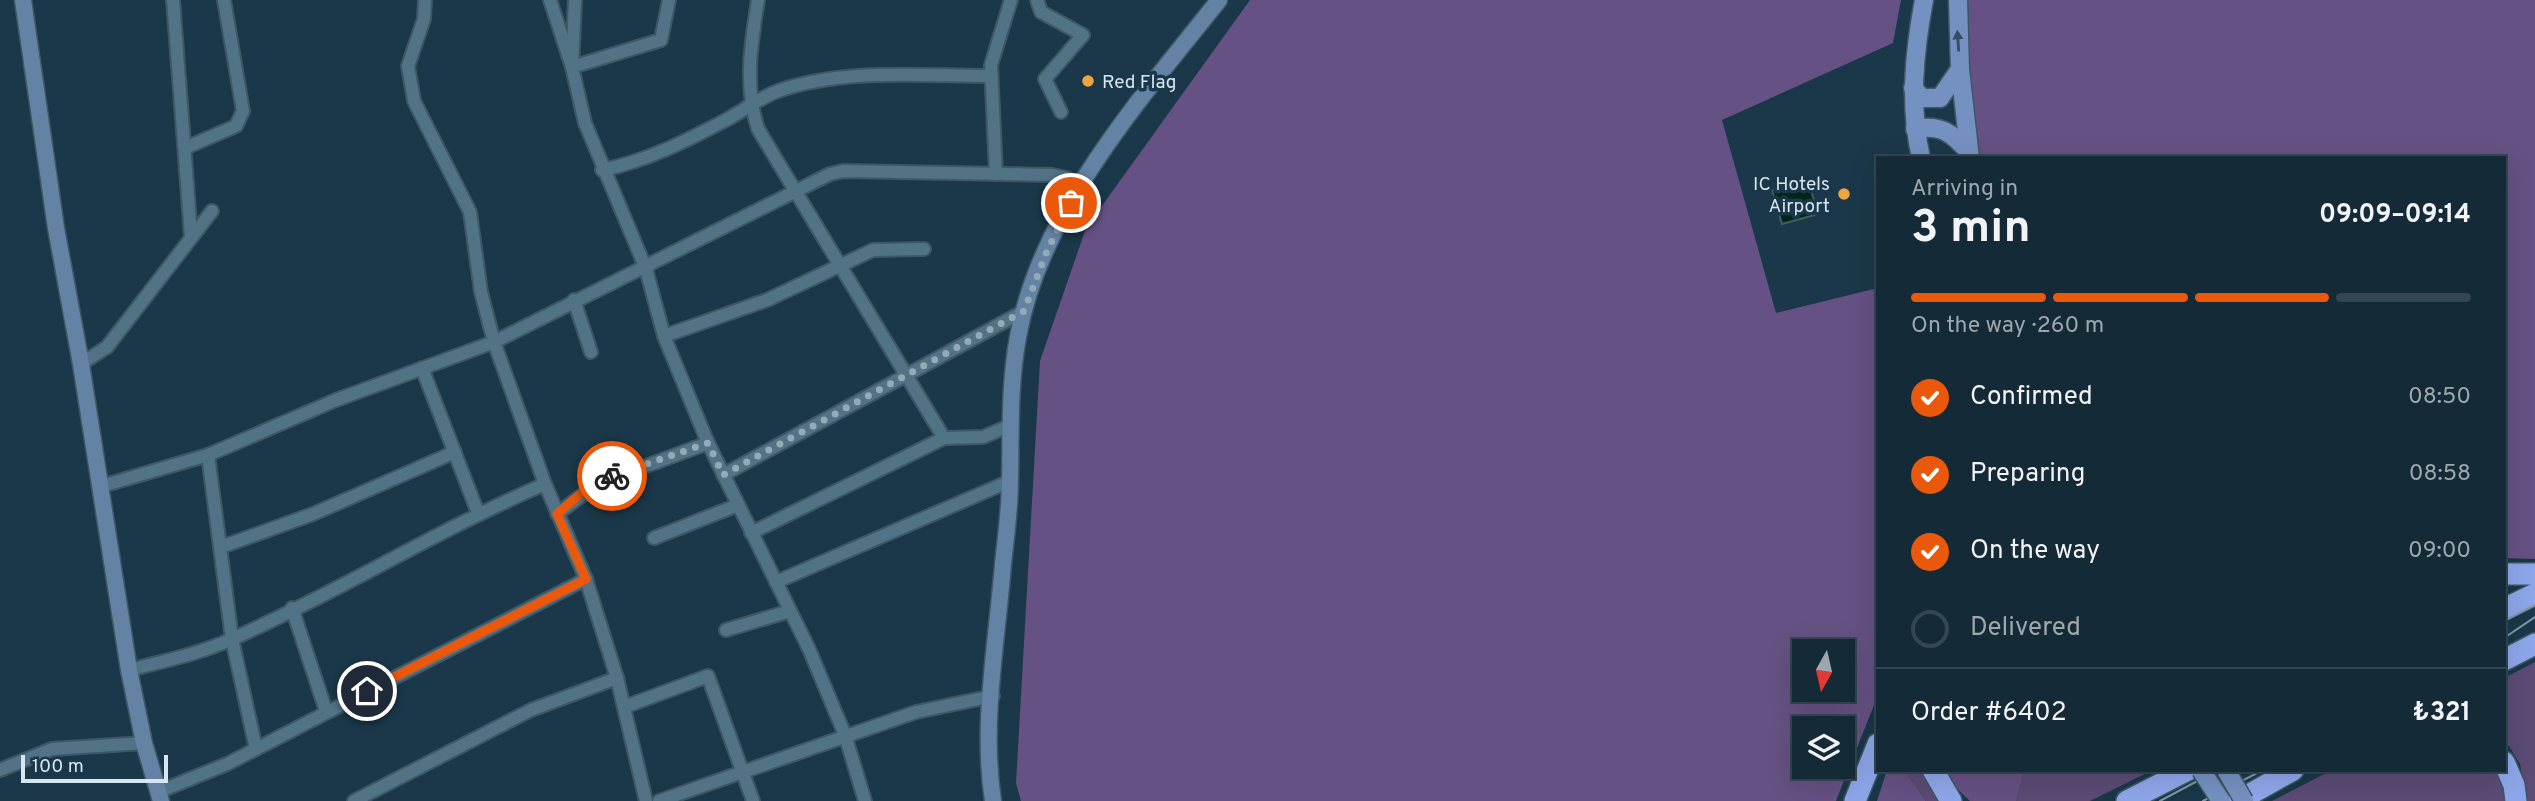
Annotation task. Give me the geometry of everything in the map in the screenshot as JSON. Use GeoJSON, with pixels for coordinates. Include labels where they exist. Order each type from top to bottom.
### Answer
{"type":"FeatureCollection","features":[{"type":"Feature","properties":{"kind":"highway"},"geometry":{"type":"LineString","coordinates":[[2506,574],[2535,574]]}},
{"type":"Feature","properties":{"kind":"highway"},"geometry":{"type":"LineString","coordinates":[[2506,608],[2535,594]]}},
{"type":"Feature","properties":{"kind":"highway"},"geometry":{"type":"LineString","coordinates":[[2506,659],[2535,644]]}},
{"type":"Feature","properties":{"kind":"highway"},"geometry":{"type":"LineString","coordinates":[[1855,801],[1876,749]]}},
{"type":"Feature","properties":{"kind":"highway"},"geometry":{"type":"LineString","coordinates":[[2506,767],[2514,785],[2516,801]]}},
{"type":"Feature","properties":{"kind":"highway"},"geometry":{"type":"LineString","coordinates":[[1934,772],[1951,801]]}},
{"type":"Feature","properties":{"kind":"highway"},"geometry":{"type":"LineString","coordinates":[[2127,801],[2184,772]]}},
{"type":"Feature","properties":{"kind":"highway"},"geometry":{"type":"LineString","coordinates":[[2238,801],[2290,772]]}},
{"type":"Feature","properties":{"kind":"highway"},"geometry":{"type":"LineString","coordinates":[[2270,784],[2297,772]]}},
{"type":"Feature","properties":{"kind":"main road"},"geometry":{"type":"LineString","coordinates":[[1921,156],[1915,129],[1913,88],[1924,0]]}},
{"type":"Feature","properties":{"kind":"main road"},"geometry":{"type":"LineString","coordinates":[[1958,0],[1960,69],[1970,155]]}},
{"type":"Feature","properties":{"kind":"main road"},"geometry":{"type":"LineString","coordinates":[[1913,88],[1922,98],[1940,98],[1960,69]]}},
{"type":"Feature","properties":{"kind":"main road"},"geometry":{"type":"LineString","coordinates":[[1915,129],[1939,128],[1952,134],[1970,155]]}},
{"type":"Feature","properties":{"kind":"main road"},"geometry":{"type":"LineString","coordinates":[[2202,772],[2221,801]]}},
{"type":"Feature","properties":{"kind":"main road"},"geometry":{"type":"LineString","coordinates":[[2227,772],[2244,801]]}},
{"type":"Feature","properties":{"kind":"street"},"geometry":{"type":"LineString","coordinates":[[23,0],[56,228],[82,364],[130,670],[144,743],[160,796],[586,579]]}},
{"type":"Feature","properties":{"kind":"street"},"geometry":{"type":"LineString","coordinates":[[173,0],[191,236]]}},
{"type":"Feature","properties":{"kind":"street"},"geometry":{"type":"LineString","coordinates":[[185,148],[236,127],[241,119],[243,111],[224,0]]}},
{"type":"Feature","properties":{"kind":"street"},"geometry":{"type":"LineString","coordinates":[[425,0],[424,19],[413,46],[408,76],[414,101],[470,212],[481,292],[494,342],[545,484],[586,579],[617,678],[646,801]]}},
{"type":"Feature","properties":{"kind":"street"},"geometry":{"type":"LineString","coordinates":[[551,0],[572,67],[585,123],[602,170],[646,268],[664,336],[708,443],[790,611],[845,735],[865,801]]}},
{"type":"Feature","properties":{"kind":"street"},"geometry":{"type":"LineString","coordinates":[[572,67],[575,0]]}},
{"type":"Feature","properties":{"kind":"street"},"geometry":{"type":"LineString","coordinates":[[572,67],[661,40],[669,0]]}},
{"type":"Feature","properties":{"kind":"street"},"geometry":{"type":"LineString","coordinates":[[758,0],[749,76],[750,105],[758,129],[944,438]]}},
{"type":"Feature","properties":{"kind":"street"},"geometry":{"type":"LineString","coordinates":[[996,174],[991,65],[1011,0]]}},
{"type":"Feature","properties":{"kind":"street"},"geometry":{"type":"LineString","coordinates":[[1037,0],[1041,12],[1083,35],[1045,79],[1061,112]]}},
{"type":"Feature","properties":{"kind":"street"},"geometry":{"type":"LineString","coordinates":[[993,801],[987,737],[993,696],[1010,481],[1009,426],[1017,338],[1024,311],[1047,251],[1080,187],[1136,105],[1219,0]]}},
{"type":"Feature","properties":{"kind":"street"},"geometry":{"type":"LineString","coordinates":[[602,170],[628,165],[666,150],[775,92],[807,82],[857,77],[991,76]]}},
{"type":"Feature","properties":{"kind":"street"},"geometry":{"type":"LineString","coordinates":[[102,486],[208,455],[336,400],[494,342],[830,174],[843,171],[1052,175],[1067,178],[1080,187]]}},
{"type":"Feature","properties":{"kind":"street"},"geometry":{"type":"LineString","coordinates":[[82,364],[107,347],[212,211]]}},
{"type":"Feature","properties":{"kind":"street"},"geometry":{"type":"LineString","coordinates":[[664,336],[767,300],[873,250],[924,249]]}},
{"type":"Feature","properties":{"kind":"street"},"geometry":{"type":"LineString","coordinates":[[574,300],[591,352]]}},
{"type":"Feature","properties":{"kind":"street"},"geometry":{"type":"LineString","coordinates":[[723,475],[1024,311]]}},
{"type":"Feature","properties":{"kind":"street"},"geometry":{"type":"LineString","coordinates":[[422,368],[478,513]]}},
{"type":"Feature","properties":{"kind":"street"},"geometry":{"type":"LineString","coordinates":[[751,533],[944,438],[983,438],[1009,426]]}},
{"type":"Feature","properties":{"kind":"street"},"geometry":{"type":"LineString","coordinates":[[557,514],[605,478],[708,443]]}},
{"type":"Feature","properties":{"kind":"street"},"geometry":{"type":"LineString","coordinates":[[221,547],[313,514],[455,452]]}},
{"type":"Feature","properties":{"kind":"street"},"geometry":{"type":"LineString","coordinates":[[208,455],[232,639],[256,749]]}},
{"type":"Feature","properties":{"kind":"street"},"geometry":{"type":"LineString","coordinates":[[776,582],[1010,481]]}},
{"type":"Feature","properties":{"kind":"street"},"geometry":{"type":"LineString","coordinates":[[130,670],[191,654],[232,639],[292,608],[324,596],[478,513],[545,484]]}},
{"type":"Feature","properties":{"kind":"street"},"geometry":{"type":"LineString","coordinates":[[654,538],[738,505]]}},
{"type":"Feature","properties":{"kind":"street"},"geometry":{"type":"LineString","coordinates":[[292,608],[326,711]]}},
{"type":"Feature","properties":{"kind":"street"},"geometry":{"type":"LineString","coordinates":[[726,630],[790,611]]}},
{"type":"Feature","properties":{"kind":"street"},"geometry":{"type":"LineString","coordinates":[[624,707],[708,676],[753,801]]}},
{"type":"Feature","properties":{"kind":"street"},"geometry":{"type":"LineString","coordinates":[[354,801],[531,710],[617,678]]}},
{"type":"Feature","properties":{"kind":"street"},"geometry":{"type":"LineString","coordinates":[[659,801],[915,712],[993,696]]}},
{"type":"Feature","properties":{"kind":"street"},"geometry":{"type":"LineString","coordinates":[[0,770],[51,749],[144,743]]}},
{"type":"Feature","properties":{"kind":"shaded area"},"geometry":{"type":"Polygon","coordinates":[[[1250,0],[1901,0],[1893,43],[1722,120],[1776,313],[1876,288],[1876,700],[1855,753],[1855,716],[1792,716],[1792,779],[1845,779],[1836,801],[1021,801],[1016,783],[1040,361],[1086,228],[1250,0]]]}},
{"type":"Feature","properties":{"kind":"shaded area"},"geometry":{"type":"Polygon","coordinates":[[[1968,0],[2535,0],[2535,559],[2506,558],[2506,156],[1978,156],[1970,84],[1968,0]]]}},
{"type":"Feature","properties":{"kind":"shaded area"},"geometry":{"type":"Polygon","coordinates":[[[1808,180],[1818,214],[1782,224],[1772,190],[1808,180]]]}},
{"type":"Feature","properties":{"kind":"shaded area"},"geometry":{"type":"Polygon","coordinates":[[[2535,662],[2535,801],[2527,801],[2520,764],[2506,741],[2506,677],[2535,662]]]}},
{"type":"Feature","properties":{"kind":"shaded area"},"geometry":{"type":"Polygon","coordinates":[[[1886,772],[1906,772],[1926,801],[1877,801],[1886,772]]]}},
{"type":"Feature","properties":{"kind":"shaded area"},"geometry":{"type":"Polygon","coordinates":[[[1906,772],[1926,772],[1942,801],[1926,801],[1906,772]]]}},
{"type":"Feature","properties":{"kind":"shaded area"},"geometry":{"type":"Polygon","coordinates":[[[1946,772],[2024,772],[2016,801],[1970,801],[1950,782],[1946,772]]]}},
{"type":"Feature","properties":{"kind":"shaded area"},"geometry":{"type":"Polygon","coordinates":[[[2024,772],[2149,772],[2090,801],[2016,801],[2024,772]]]}},
{"type":"Feature","properties":{"kind":"shaded area"},"geometry":{"type":"Polygon","coordinates":[[[2328,772],[2500,772],[2509,801],[2272,801],[2328,772]]]}},
{"type":"Feature","properties":{"kind":"tram line"},"geometry":{"type":"LineString","coordinates":[[2506,620],[2535,605]]}},
{"type":"Feature","properties":{"kind":"tram line"},"geometry":{"type":"LineString","coordinates":[[2506,637],[2535,617]]}},
{"type":"Feature","properties":{"kind":"tram line"},"geometry":{"type":"LineString","coordinates":[[2160,801],[2214,772]]}},
{"type":"Feature","properties":{"kind":"tram line"},"geometry":{"type":"LineString","coordinates":[[2203,801],[2259,772]]}},
{"type":"Feature","properties":{"kind":"way so far"},"geometry":{"type":"LineString","coordinates":[[612,476],[654,464],[708,443],[723,475],[786,438],[1024,311],[1047,251],[1071,203]]}},
{"type":"Feature","properties":{"kind":"place","name":"Red Flag"},"geometry":{"type":"Point","coordinates":[1088,81]}},
{"type":"Feature","properties":{"kind":"place","name":"IC Hotels Airport"},"geometry":{"type":"Point","coordinates":[1844,194]}},
{"type":"Feature","properties":{"kind":"route"},"geometry":{"type":"LineString","coordinates":[[367,691],[586,579],[557,514],[586,489],[612,476]]}}]}
